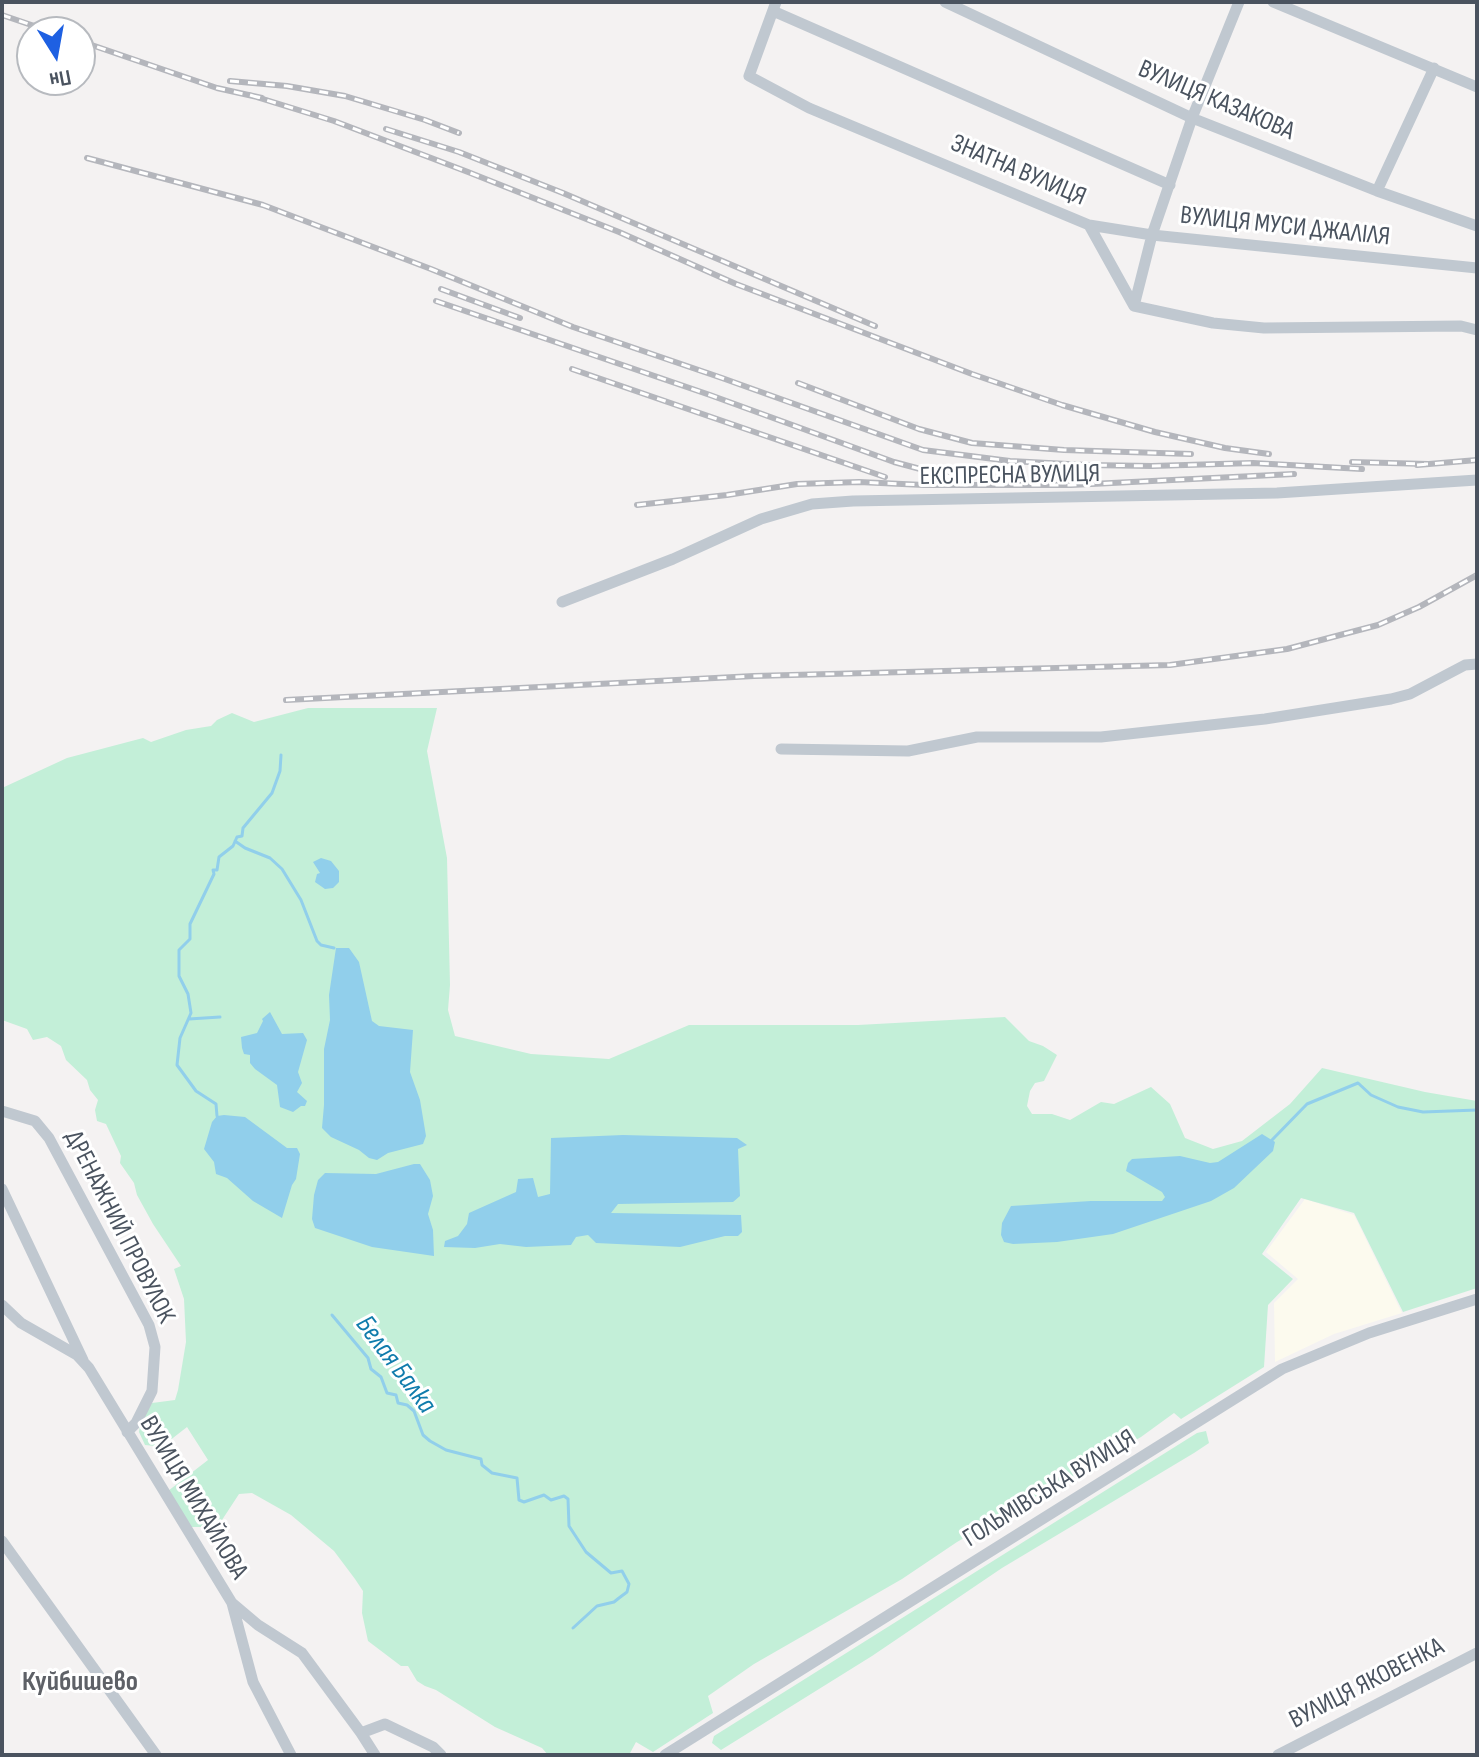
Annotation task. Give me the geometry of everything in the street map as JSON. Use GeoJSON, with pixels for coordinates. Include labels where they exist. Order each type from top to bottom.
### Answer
{"type":"FeatureCollection","features":[{"type":"Feature","properties":{"kind":"street","name":"ВУЛИЦЯ КАЗАКОВА"},"geometry":{"type":"LineString","coordinates":[[945,2],[1192,118],[1377,191],[1477,226]]}},
{"type":"Feature","properties":{"kind":"street"},"geometry":{"type":"LineString","coordinates":[[1239,2],[1192,118],[1152,235],[1134,306],[1213,323],[1264,328],[1461,326],[1477,330]]}},
{"type":"Feature","properties":{"kind":"street"},"geometry":{"type":"LineString","coordinates":[[1273,2],[1477,87]]}},
{"type":"Feature","properties":{"kind":"street"},"geometry":{"type":"LineString","coordinates":[[774,6],[1170,185]]}},
{"type":"Feature","properties":{"kind":"street","name":"ЗНАТНА ВУЛИЦЯ"},"geometry":{"type":"LineString","coordinates":[[774,6],[749,76],[809,108],[1089,225],[1134,306]]}},
{"type":"Feature","properties":{"kind":"street"},"geometry":{"type":"LineString","coordinates":[[1377,191],[1434,68]]}},
{"type":"Feature","properties":{"kind":"street","name":"ВУЛИЦЯ МУСИ ДЖАЛІЛЯ"},"geometry":{"type":"LineString","coordinates":[[1089,225],[1152,235],[1477,268]]}},
{"type":"Feature","properties":{"kind":"street","name":"ЕКСПРЕСНА ВУЛИЦЯ"},"geometry":{"type":"LineString","coordinates":[[562,602],[673,559],[761,519],[812,504],[1277,493],[1477,480]]}},
{"type":"Feature","properties":{"kind":"street"},"geometry":{"type":"LineString","coordinates":[[781,749],[908,751],[977,737],[1101,737],[1265,719],[1391,699],[1410,694],[1465,665],[1477,664]]}},
{"type":"Feature","properties":{"kind":"street","name":"ДРЕНАЖНИЙ ПРОВУЛОК"},"geometry":{"type":"LineString","coordinates":[[2,1111],[35,1121],[49,1138],[149,1325],[155,1347],[152,1391],[136,1423],[127,1432]]}},
{"type":"Feature","properties":{"kind":"street"},"geometry":{"type":"LineString","coordinates":[[2,1189],[84,1361]]}},
{"type":"Feature","properties":{"kind":"street","name":"ГОЛЬМІВСЬКА ВУЛИЦЯ"},"geometry":{"type":"LineString","coordinates":[[665,1755],[1282,1369],[1358,1337],[1477,1299]]}},
{"type":"Feature","properties":{"kind":"street","name":"ВУЛИЦЯ МИХАЙЛОВА"},"geometry":{"type":"LineString","coordinates":[[2,1305],[21,1323],[84,1361],[232,1603],[253,1682],[291,1755]]}},
{"type":"Feature","properties":{"kind":"street"},"geometry":{"type":"LineString","coordinates":[[2,1541],[156,1755]]}},
{"type":"Feature","properties":{"kind":"street"},"geometry":{"type":"LineString","coordinates":[[232,1603],[258,1625],[302,1653],[375,1755]]}},
{"type":"Feature","properties":{"kind":"street","name":"ВУЛИЦЯ ЯКОВЕНКА"},"geometry":{"type":"LineString","coordinates":[[1278,1755],[1477,1653]]}},
{"type":"Feature","properties":{"kind":"street"},"geometry":{"type":"LineString","coordinates":[[361,1733],[385,1724],[433,1747],[441,1755]]}},
{"type":"Feature","properties":{"kind":"shaded area"},"geometry":{"type":"Polygon","coordinates":[[[1305,1199],[1354,1215],[1402,1313],[1334,1334],[1275,1362],[1274,1303],[1298,1279],[1266,1252],[1305,1199]]]}},
{"type":"Feature","properties":{"kind":"green space"},"geometry":{"type":"Polygon","coordinates":[[[308,708],[437,708],[427,751],[447,858],[448,1010],[455,1036],[531,1054],[609,1059],[689,1025],[858,1025],[1005,1017],[1029,1041],[1057,1055],[1044,1081],[1035,1083],[1030,1091],[1027,1106],[1032,1114],[1052,1114],[1070,1120],[1101,1102],[1114,1104],[1151,1087],[1170,1104],[1185,1138],[1213,1149],[1242,1141],[1290,1104],[1322,1068],[1477,1101],[1477,1288],[1403,1312],[1354,1213],[1301,1198],[1262,1254],[1293,1279],[1268,1305],[1264,1367],[1181,1419],[1174,1413],[1141,1437],[957,1542],[902,1579],[754,1664],[708,1696],[713,1713],[653,1752],[636,1742],[629,1755],[548,1755],[542,1748],[495,1727],[417,1681],[408,1666],[401,1666],[368,1641],[362,1613],[363,1591],[334,1551],[291,1515],[252,1493],[239,1494],[222,1520],[211,1527],[191,1527],[168,1491],[208,1460],[187,1427],[164,1445],[155,1446],[145,1445],[139,1432],[141,1420],[152,1403],[175,1400],[178,1390],[186,1342],[184,1299],[174,1269],[181,1266],[153,1224],[134,1183],[120,1163],[121,1156],[106,1124],[97,1121],[95,1110],[98,1100],[87,1080],[66,1060],[61,1046],[47,1037],[33,1040],[27,1029],[2,1020],[2,788],[67,758],[143,738],[151,742],[186,730],[211,726],[232,713],[254,722],[308,708]]]}},
{"type":"Feature","properties":{"kind":"green space"},"geometry":{"type":"Polygon","coordinates":[[[1206,1431],[1209,1443],[1194,1453],[1002,1568],[872,1656],[721,1750],[712,1743],[714,1736],[1197,1433],[1206,1431]]]}},
{"type":"Feature","properties":{"kind":"water"},"geometry":{"type":"Polygon","coordinates":[[[321,858],[331,861],[339,871],[339,882],[333,888],[325,889],[315,882],[320,873],[313,862],[321,858]]]}},
{"type":"Feature","properties":{"kind":"water"},"geometry":{"type":"Polygon","coordinates":[[[336,948],[349,948],[359,962],[372,1021],[379,1026],[413,1030],[410,1072],[420,1100],[426,1136],[423,1144],[388,1153],[377,1160],[331,1137],[322,1128],[324,1049],[330,1020],[329,995],[336,948]]]}},
{"type":"Feature","properties":{"kind":"water"},"geometry":{"type":"Polygon","coordinates":[[[270,1012],[282,1034],[303,1033],[307,1040],[298,1072],[302,1083],[297,1092],[307,1101],[305,1106],[293,1112],[280,1107],[277,1085],[255,1069],[250,1063],[250,1055],[244,1054],[242,1048],[241,1037],[257,1033],[262,1019],[270,1012]]]}},
{"type":"Feature","properties":{"kind":"water"},"geometry":{"type":"Polygon","coordinates":[[[217,1116],[245,1117],[287,1148],[297,1148],[300,1154],[296,1179],[282,1218],[253,1201],[227,1178],[216,1174],[214,1162],[204,1149],[212,1122],[217,1116]]]}},
{"type":"Feature","properties":{"kind":"water"},"geometry":{"type":"Polygon","coordinates":[[[1262,1134],[1275,1142],[1273,1151],[1234,1188],[1211,1201],[1113,1234],[1013,1244],[1004,1242],[1001,1235],[1002,1223],[1011,1206],[1162,1201],[1165,1197],[1162,1192],[1126,1171],[1132,1159],[1180,1156],[1218,1162],[1262,1134]]]}},
{"type":"Feature","properties":{"kind":"water"},"geometry":{"type":"Polygon","coordinates":[[[623,1135],[737,1138],[747,1145],[738,1149],[740,1196],[733,1202],[618,1204],[611,1213],[741,1215],[742,1232],[738,1236],[725,1236],[680,1247],[596,1243],[588,1235],[576,1237],[571,1245],[444,1247],[445,1241],[458,1236],[467,1224],[469,1213],[516,1192],[518,1179],[533,1178],[538,1197],[550,1194],[551,1138],[623,1135]]]}},
{"type":"Feature","properties":{"kind":"water"},"geometry":{"type":"Polygon","coordinates":[[[420,1164],[430,1180],[433,1196],[428,1214],[433,1230],[434,1256],[372,1247],[315,1228],[312,1219],[314,1195],[318,1180],[325,1173],[376,1174],[420,1164]]]}},
{"type":"Feature","properties":{"kind":"waterway"},"geometry":{"type":"LineString","coordinates":[[217,1116],[216,1104],[196,1091],[177,1065],[180,1038],[191,1013],[188,994],[179,976],[179,950],[190,939],[190,924],[214,874],[213,870],[217,870],[219,857],[233,846],[237,837],[242,836],[243,828],[272,793],[280,771],[281,755]]}},
{"type":"Feature","properties":{"kind":"waterway"},"geometry":{"type":"LineString","coordinates":[[235,841],[270,858],[282,869],[301,900],[317,941],[334,948]]}},
{"type":"Feature","properties":{"kind":"waterway"},"geometry":{"type":"LineString","coordinates":[[189,1019],[220,1017]]}},
{"type":"Feature","properties":{"kind":"waterway"},"geometry":{"type":"LineString","coordinates":[[1272,1140],[1307,1104],[1358,1083],[1371,1095],[1398,1107],[1423,1112],[1477,1110]]}},
{"type":"Feature","properties":{"kind":"waterway","name":"Белая Балка"},"geometry":{"type":"LineString","coordinates":[[332,1315],[368,1358],[371,1369],[381,1377],[387,1393],[396,1395],[398,1403],[414,1411],[423,1435],[430,1441],[446,1450],[481,1459],[482,1465],[492,1473],[517,1478],[519,1500],[524,1502],[544,1495],[551,1500],[564,1496],[568,1499],[569,1526],[586,1552],[611,1573],[622,1571],[629,1584],[627,1592],[614,1602],[597,1606],[573,1628]]}},
{"type":"Feature","properties":{"kind":"railway"},"geometry":{"type":"LineString","coordinates":[[2,15],[16,20]]}},
{"type":"Feature","properties":{"kind":"railway"},"geometry":{"type":"LineString","coordinates":[[96,46],[217,88],[262,98]]}},
{"type":"Feature","properties":{"kind":"railway"},"geometry":{"type":"LineString","coordinates":[[230,81],[287,86],[345,96],[459,133]]}},
{"type":"Feature","properties":{"kind":"railway"},"geometry":{"type":"LineString","coordinates":[[250,95],[334,121],[468,172],[619,232],[736,284],[972,374],[1155,432],[1225,448],[1269,454]]}},
{"type":"Feature","properties":{"kind":"railway"},"geometry":{"type":"LineString","coordinates":[[386,129],[459,152],[563,193],[875,326]]}},
{"type":"Feature","properties":{"kind":"railway"},"geometry":{"type":"LineString","coordinates":[[87,158],[263,205],[573,327],[923,450],[1010,461],[1087,465],[1253,463],[1362,469]]}},
{"type":"Feature","properties":{"kind":"railway"},"geometry":{"type":"LineString","coordinates":[[441,289],[520,318]]}},
{"type":"Feature","properties":{"kind":"railway"},"geometry":{"type":"LineString","coordinates":[[436,301],[894,462],[954,478]]}},
{"type":"Feature","properties":{"kind":"railway"},"geometry":{"type":"LineString","coordinates":[[572,369],[885,477]]}},
{"type":"Feature","properties":{"kind":"railway"},"geometry":{"type":"LineString","coordinates":[[798,383],[919,429],[972,443],[1191,454]]}},
{"type":"Feature","properties":{"kind":"railway"},"geometry":{"type":"LineString","coordinates":[[1417,465],[1477,460]]}},
{"type":"Feature","properties":{"kind":"railway"},"geometry":{"type":"LineString","coordinates":[[1352,462],[1428,464]]}},
{"type":"Feature","properties":{"kind":"railway"},"geometry":{"type":"LineString","coordinates":[[637,505],[797,484],[1071,485],[1294,474]]}},
{"type":"Feature","properties":{"kind":"railway"},"geometry":{"type":"LineString","coordinates":[[286,700],[754,676],[1170,665],[1287,649],[1378,625],[1419,607],[1477,575]]}},
{"type":"Feature","properties":{"kind":"district","name":"Куйбишево"},"geometry":{"type":"Point","coordinates":[80,1683]}}]}
